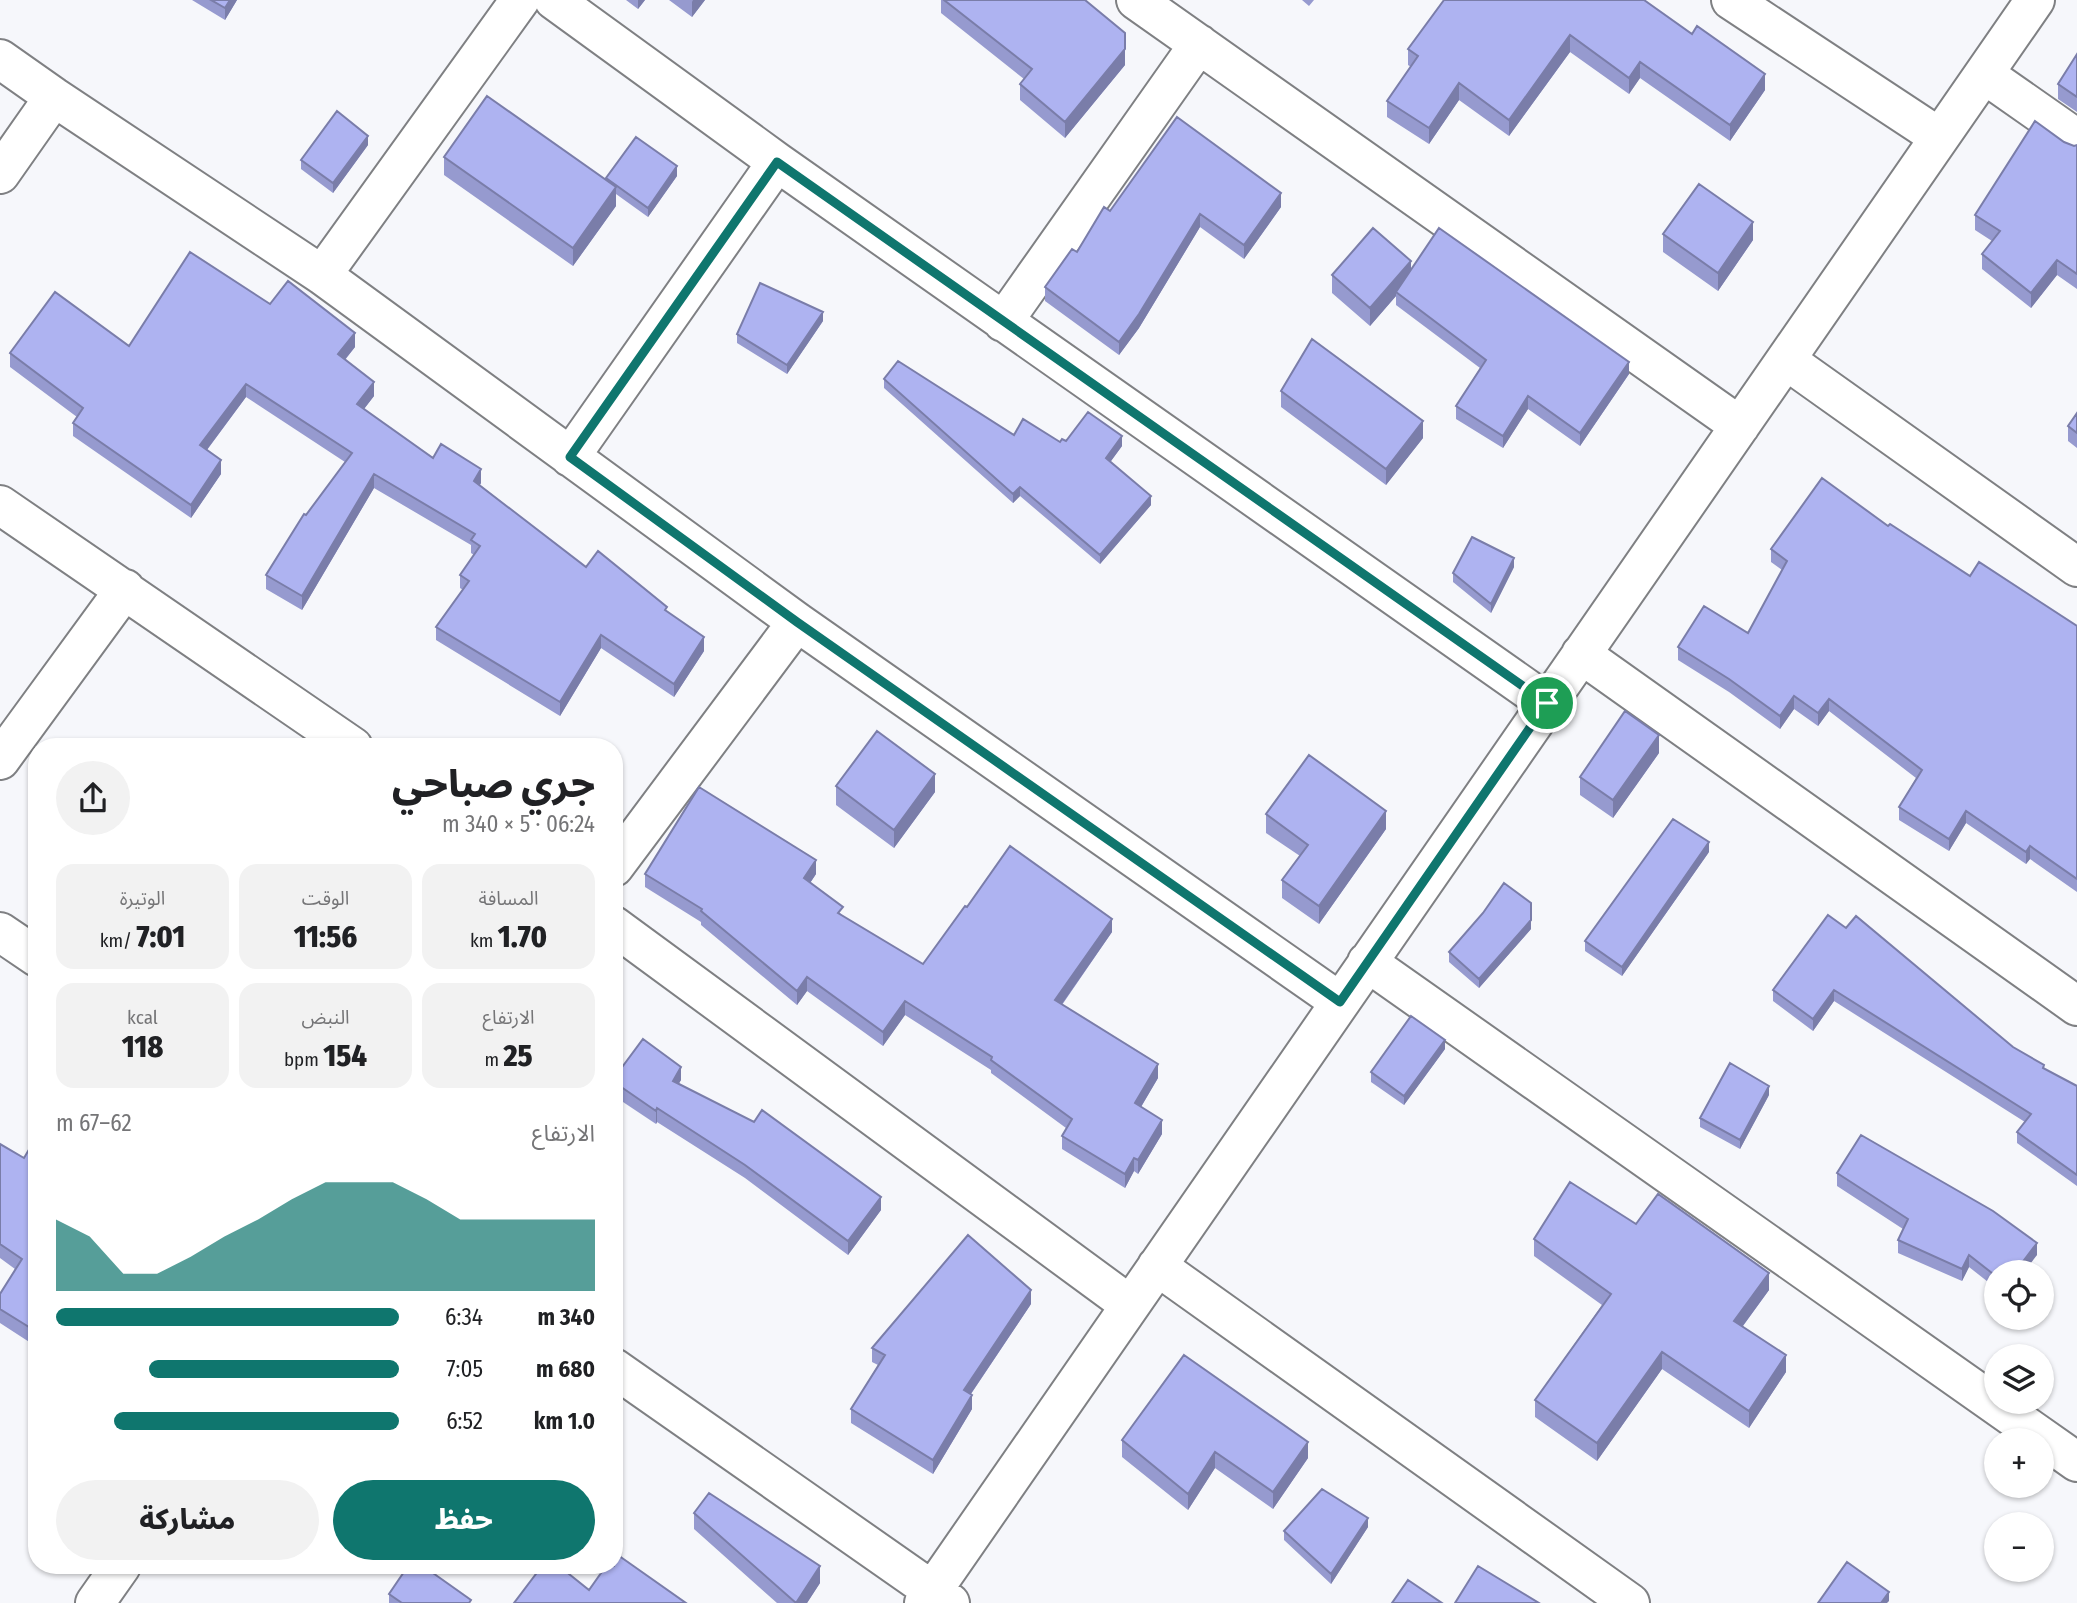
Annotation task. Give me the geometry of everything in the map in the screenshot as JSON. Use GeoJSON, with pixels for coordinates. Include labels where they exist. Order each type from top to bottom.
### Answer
{"type":"FeatureCollection","features":[{"type":"Feature","properties":{"kind":"street"},"geometry":{"type":"LineString","coordinates":[[322,275],[520,0]]}},
{"type":"Feature","properties":{"kind":"street"},"geometry":{"type":"LineString","coordinates":[[554,0],[1003,322],[1547,703]]}},
{"type":"Feature","properties":{"kind":"street"},"geometry":{"type":"LineString","coordinates":[[1136,0],[1740,426]]}},
{"type":"Feature","properties":{"kind":"street"},"geometry":{"type":"LineString","coordinates":[[1731,0],[1939,137]]}},
{"type":"Feature","properties":{"kind":"street"},"geometry":{"type":"LineString","coordinates":[[623,1374],[935,1599],[1130,1305],[2035,0]]}},
{"type":"Feature","properties":{"kind":"street"},"geometry":{"type":"LineString","coordinates":[[1003,322],[1199,44]]}},
{"type":"Feature","properties":{"kind":"street"},"geometry":{"type":"LineString","coordinates":[[0,59],[322,275],[797,622],[1340,1002]]}},
{"type":"Feature","properties":{"kind":"street"},"geometry":{"type":"LineString","coordinates":[[1984,74],[2077,139]]}},
{"type":"Feature","properties":{"kind":"street"},"geometry":{"type":"LineString","coordinates":[[0,174],[54,97]]}},
{"type":"Feature","properties":{"kind":"street"},"geometry":{"type":"LineString","coordinates":[[570,457],[777,162]]}},
{"type":"Feature","properties":{"kind":"street"},"geometry":{"type":"LineString","coordinates":[[1786,360],[2077,567]]}},
{"type":"Feature","properties":{"kind":"street"},"geometry":{"type":"LineString","coordinates":[[0,505],[340,738]]}},
{"type":"Feature","properties":{"kind":"street"},"geometry":{"type":"LineString","coordinates":[[0,760],[124,589]]}},
{"type":"Feature","properties":{"kind":"street"},"geometry":{"type":"LineString","coordinates":[[623,855],[797,622]]}},
{"type":"Feature","properties":{"kind":"street"},"geometry":{"type":"LineString","coordinates":[[1581,654],[2077,1006]]}},
{"type":"Feature","properties":{"kind":"street"},"geometry":{"type":"LineString","coordinates":[[0,932],[28,951]]}},
{"type":"Feature","properties":{"kind":"street"},"geometry":{"type":"LineString","coordinates":[[623,933],[1130,1305]]}},
{"type":"Feature","properties":{"kind":"street"},"geometry":{"type":"LineString","coordinates":[[1367,962],[2077,1462]]}},
{"type":"Feature","properties":{"kind":"street"},"geometry":{"type":"LineString","coordinates":[[1157,1266],[1630,1603]]}},
{"type":"Feature","properties":{"kind":"street"},"geometry":{"type":"LineString","coordinates":[[95,1603],[115,1574]]}},
{"type":"Feature","properties":{"kind":"building"},"geometry":{"type":"Polygon","coordinates":[[[211,0],[230,0],[225,8],[211,0]]]}},
{"type":"Feature","properties":{"kind":"building"},"geometry":{"type":"Polygon","coordinates":[[[944,0],[1085,0],[1125,33],[1125,49],[1065,122],[1020,84],[1032,69],[944,0]]]}},
{"type":"Feature","properties":{"kind":"building"},"geometry":{"type":"Polygon","coordinates":[[[1444,0],[1644,0],[1692,34],[1697,26],[1765,74],[1730,125],[1640,62],[1629,78],[1570,35],[1509,120],[1459,83],[1429,128],[1387,101],[1418,56],[1408,49],[1444,0]]]}},
{"type":"Feature","properties":{"kind":"building"},"geometry":{"type":"Polygon","coordinates":[[[2077,54],[2077,97],[2058,84],[2077,54]]]}},
{"type":"Feature","properties":{"kind":"building"},"geometry":{"type":"Polygon","coordinates":[[[487,96],[616,187],[573,248],[444,157],[487,96]]]}},
{"type":"Feature","properties":{"kind":"building"},"geometry":{"type":"Polygon","coordinates":[[[337,111],[368,136],[333,183],[301,160],[337,111]]]}},
{"type":"Feature","properties":{"kind":"building"},"geometry":{"type":"Polygon","coordinates":[[[1177,117],[1281,193],[1244,245],[1200,214],[1119,342],[1045,287],[1072,249],[1077,252],[1104,207],[1110,211],[1177,117]]]}},
{"type":"Feature","properties":{"kind":"building"},"geometry":{"type":"Polygon","coordinates":[[[2035,121],[2064,142],[2077,145],[2077,274],[2057,260],[2031,293],[1982,254],[2000,231],[1975,215],[2035,121]]]}},
{"type":"Feature","properties":{"kind":"building"},"geometry":{"type":"Polygon","coordinates":[[[636,137],[677,166],[648,208],[606,178],[636,137]]]}},
{"type":"Feature","properties":{"kind":"building"},"geometry":{"type":"Polygon","coordinates":[[[1699,184],[1753,222],[1718,273],[1663,234],[1699,184]]]}},
{"type":"Feature","properties":{"kind":"building"},"geometry":{"type":"Polygon","coordinates":[[[1373,228],[1411,261],[1370,308],[1332,275],[1373,228]]]}},
{"type":"Feature","properties":{"kind":"building"},"geometry":{"type":"Polygon","coordinates":[[[1439,228],[1629,362],[1580,433],[1528,396],[1503,436],[1456,406],[1486,360],[1396,292],[1439,228]]]}},
{"type":"Feature","properties":{"kind":"building"},"geometry":{"type":"Polygon","coordinates":[[[190,252],[270,304],[288,281],[355,333],[338,354],[374,382],[357,404],[433,458],[441,444],[481,469],[474,481],[586,567],[598,551],[667,607],[665,610],[704,637],[674,684],[601,635],[560,702],[436,627],[469,581],[460,575],[480,546],[471,540],[475,534],[374,474],[302,596],[266,575],[304,514],[306,515],[352,453],[246,384],[200,445],[221,460],[191,505],[73,423],[83,408],[10,353],[55,292],[129,346],[190,252]]]}},
{"type":"Feature","properties":{"kind":"building"},"geometry":{"type":"Polygon","coordinates":[[[760,283],[823,312],[787,365],[737,334],[760,283]]]}},
{"type":"Feature","properties":{"kind":"building"},"geometry":{"type":"Polygon","coordinates":[[[1312,339],[1423,421],[1386,469],[1281,391],[1312,339]]]}},
{"type":"Feature","properties":{"kind":"building"},"geometry":{"type":"Polygon","coordinates":[[[898,361],[1014,435],[1023,419],[1060,442],[1062,439],[1066,441],[1088,412],[1122,436],[1106,458],[1151,496],[1100,555],[1020,487],[1013,494],[884,379],[898,361]]]}},
{"type":"Feature","properties":{"kind":"building"},"geometry":{"type":"Polygon","coordinates":[[[2077,413],[2077,433],[2068,426],[2077,413]]]}},
{"type":"Feature","properties":{"kind":"building"},"geometry":{"type":"Polygon","coordinates":[[[1822,478],[1888,526],[1890,524],[1970,576],[1979,562],[2077,626],[2077,879],[2030,846],[2026,852],[1966,811],[1949,839],[1899,807],[1922,770],[1829,699],[1818,713],[1794,696],[1780,716],[1678,647],[1704,606],[1748,633],[1787,561],[1771,549],[1822,478]]]}},
{"type":"Feature","properties":{"kind":"building"},"geometry":{"type":"Polygon","coordinates":[[[1472,537],[1514,558],[1491,604],[1453,573],[1472,537]]]}},
{"type":"Feature","properties":{"kind":"building"},"geometry":{"type":"Polygon","coordinates":[[[1625,711],[1659,735],[1613,800],[1580,777],[1625,711]]]}},
{"type":"Feature","properties":{"kind":"building"},"geometry":{"type":"Polygon","coordinates":[[[877,731],[935,774],[894,830],[836,786],[877,731]]]}},
{"type":"Feature","properties":{"kind":"building"},"geometry":{"type":"Polygon","coordinates":[[[1309,755],[1386,811],[1319,906],[1282,880],[1308,845],[1266,814],[1309,755]]]}},
{"type":"Feature","properties":{"kind":"building"},"geometry":{"type":"Polygon","coordinates":[[[699,787],[816,860],[804,878],[843,907],[838,913],[923,964],[1010,846],[1112,919],[1055,1000],[1158,1064],[1135,1103],[1162,1120],[1138,1160],[1134,1158],[1125,1174],[1062,1136],[1072,1119],[991,1060],[992,1057],[905,1001],[883,1032],[807,977],[797,991],[701,911],[702,909],[645,874],[699,787]]]}},
{"type":"Feature","properties":{"kind":"building"},"geometry":{"type":"Polygon","coordinates":[[[1673,819],[1709,842],[1622,967],[1585,941],[1673,819]]]}},
{"type":"Feature","properties":{"kind":"building"},"geometry":{"type":"Polygon","coordinates":[[[1504,883],[1531,903],[1531,920],[1479,979],[1449,952],[1483,913],[1504,883]]]}},
{"type":"Feature","properties":{"kind":"building"},"geometry":{"type":"Polygon","coordinates":[[[1828,915],[1846,928],[1856,916],[2013,1047],[2044,1065],[2043,1068],[2077,1086],[2077,1175],[2017,1132],[2031,1114],[1834,990],[1813,1019],[1773,990],[1828,915]]]}},
{"type":"Feature","properties":{"kind":"building"},"geometry":{"type":"Polygon","coordinates":[[[1411,1016],[1445,1040],[1404,1096],[1371,1072],[1411,1016]]]}},
{"type":"Feature","properties":{"kind":"building"},"geometry":{"type":"Polygon","coordinates":[[[643,1039],[681,1067],[673,1081],[754,1122],[762,1110],[881,1197],[848,1241],[745,1165],[623,1088],[623,1066],[643,1039]]]}},
{"type":"Feature","properties":{"kind":"building"},"geometry":{"type":"Polygon","coordinates":[[[1730,1063],[1769,1086],[1740,1140],[1700,1118],[1730,1063]]]}},
{"type":"Feature","properties":{"kind":"building"},"geometry":{"type":"Polygon","coordinates":[[[1861,1135],[1993,1211],[2037,1243],[2024,1260],[1984,1260],[1984,1267],[1969,1255],[1962,1269],[1898,1240],[1908,1219],[1837,1173],[1861,1135]]]}},
{"type":"Feature","properties":{"kind":"building"},"geometry":{"type":"Polygon","coordinates":[[[0,1144],[24,1158],[28,1151],[28,1326],[0,1309],[0,1294],[22,1259],[0,1244],[0,1144]]]}},
{"type":"Feature","properties":{"kind":"building"},"geometry":{"type":"Polygon","coordinates":[[[1570,1182],[1636,1224],[1658,1194],[1769,1273],[1734,1321],[1786,1355],[1749,1411],[1662,1352],[1597,1443],[1535,1400],[1611,1294],[1534,1239],[1570,1182]]]}},
{"type":"Feature","properties":{"kind":"building"},"geometry":{"type":"Polygon","coordinates":[[[968,1235],[1031,1290],[964,1390],[972,1395],[933,1460],[851,1409],[885,1355],[872,1348],[968,1235]]]}},
{"type":"Feature","properties":{"kind":"building"},"geometry":{"type":"Polygon","coordinates":[[[1184,1355],[1308,1442],[1273,1492],[1215,1452],[1188,1494],[1122,1440],[1184,1355]]]}},
{"type":"Feature","properties":{"kind":"building"},"geometry":{"type":"Polygon","coordinates":[[[1322,1489],[1368,1518],[1331,1574],[1284,1531],[1322,1489]]]}},
{"type":"Feature","properties":{"kind":"building"},"geometry":{"type":"Polygon","coordinates":[[[709,1493],[820,1566],[796,1603],[694,1513],[709,1493]]]}},
{"type":"Feature","properties":{"kind":"building"},"geometry":{"type":"Polygon","coordinates":[[[623,1559],[686,1603],[514,1603],[536,1574],[569,1574],[589,1590],[600,1574],[623,1574],[623,1559]]]}},
{"type":"Feature","properties":{"kind":"building"},"geometry":{"type":"Polygon","coordinates":[[[1847,1562],[1889,1592],[1881,1603],[1818,1603],[1847,1562]]]}},
{"type":"Feature","properties":{"kind":"building"},"geometry":{"type":"Polygon","coordinates":[[[1478,1566],[1539,1603],[1455,1603],[1478,1566]]]}},
{"type":"Feature","properties":{"kind":"building"},"geometry":{"type":"Polygon","coordinates":[[[403,1574],[434,1574],[471,1600],[469,1603],[402,1603],[389,1594],[403,1574]]]}},
{"type":"Feature","properties":{"kind":"building"},"geometry":{"type":"Polygon","coordinates":[[[1408,1580],[1442,1603],[1392,1603],[1408,1580]]]}},
{"type":"Feature","properties":{"kind":"route"},"geometry":{"type":"LineString","coordinates":[[777,162],[1547,703],[1340,1002],[797,622],[570,457],[777,162]]}}]}
